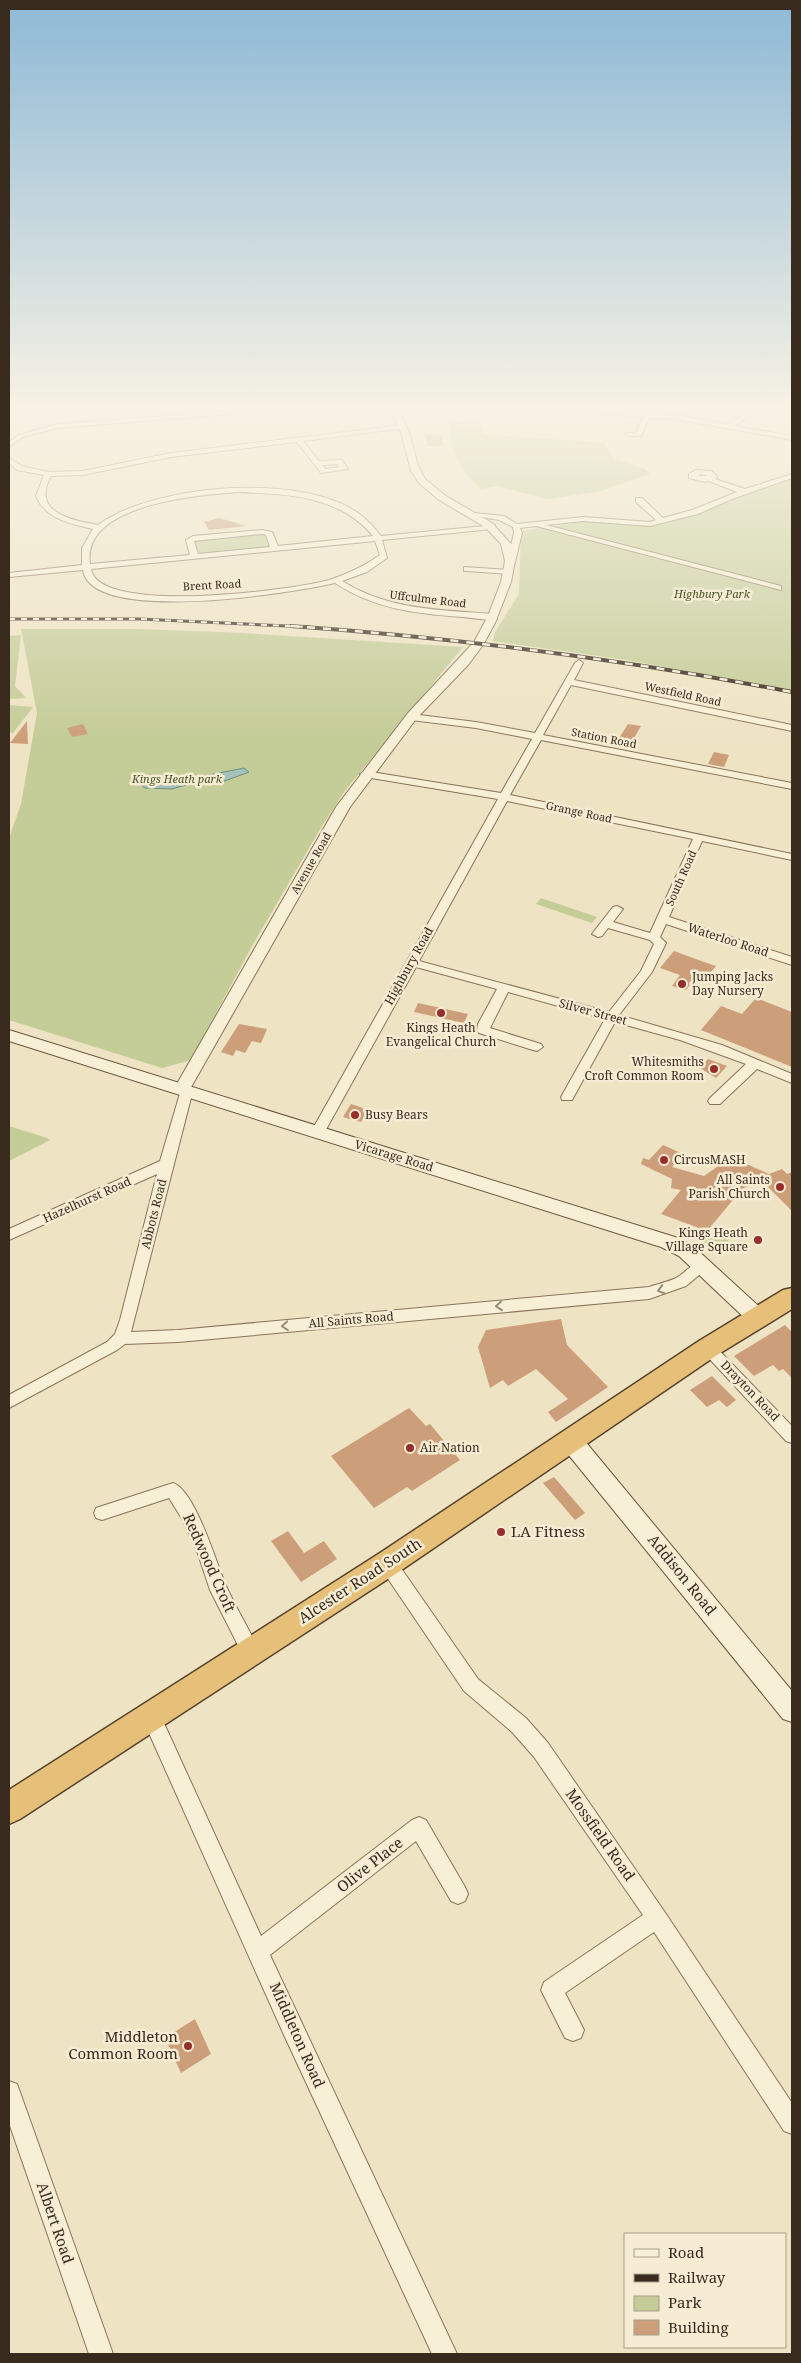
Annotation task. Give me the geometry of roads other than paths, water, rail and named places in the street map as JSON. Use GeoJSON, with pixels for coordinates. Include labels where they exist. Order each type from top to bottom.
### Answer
{"type":"FeatureCollection","features":[{"type":"Feature","properties":{"kind":"highway","name":"Alcester Road South"},"geometry":{"type":"LineString","coordinates":[[9,1808],[250,1651],[388,1564],[708,1348],[792,1297]]}},
{"type":"Feature","properties":{"kind":"main road","name":"Vicarage Road"},"geometry":{"type":"LineString","coordinates":[[9,1034],[668,1242],[686,1251],[757,1317]]}},
{"type":"Feature","properties":{"kind":"main road","name":"Addison Road"},"geometry":{"type":"LineString","coordinates":[[571,1441],[792,1710]]}},
{"type":"Feature","properties":{"kind":"street"},"geometry":{"type":"LineString","coordinates":[[72,521],[99,528]]}},
{"type":"Feature","properties":{"kind":"street"},"geometry":{"type":"LineString","coordinates":[[88,567],[86,546],[99,528],[111,521]]}},
{"type":"Feature","properties":{"kind":"street"},"geometry":{"type":"LineString","coordinates":[[361,521],[379,539]]}},
{"type":"Feature","properties":{"kind":"street"},"geometry":{"type":"LineString","coordinates":[[483,521],[492,527],[507,546],[510,567]]}},
{"type":"Feature","properties":{"kind":"street"},"geometry":{"type":"LineString","coordinates":[[507,521],[516,526],[566,521]]}},
{"type":"Feature","properties":{"kind":"street"},"geometry":{"type":"LineString","coordinates":[[607,521],[636,524],[660,521]]}},
{"type":"Feature","properties":{"kind":"street"},"geometry":{"type":"LineString","coordinates":[[537,525],[778,588]]}},
{"type":"Feature","properties":{"kind":"street"},"geometry":{"type":"LineString","coordinates":[[510,567],[518,533],[516,526]]}},
{"type":"Feature","properties":{"kind":"street"},"geometry":{"type":"LineString","coordinates":[[9,575],[492,527]]}},
{"type":"Feature","properties":{"kind":"street"},"geometry":{"type":"LineString","coordinates":[[195,557],[190,540],[193,538],[262,532],[269,534],[275,549]]}},
{"type":"Feature","properties":{"kind":"street","name":"Brent Road"},"geometry":{"type":"LineString","coordinates":[[88,567],[88,575],[91,579],[110,591],[166,598],[224,597],[257,594],[335,580],[363,571],[379,562],[384,556],[379,539]]}},
{"type":"Feature","properties":{"kind":"street"},"geometry":{"type":"LineString","coordinates":[[467,569],[510,567]]}},
{"type":"Feature","properties":{"kind":"street","name":"Avenue Road"},"geometry":{"type":"LineString","coordinates":[[184,1090],[280,916],[365,774],[398,736],[411,717],[479,643],[494,617],[510,567]]}},
{"type":"Feature","properties":{"kind":"street","name":"Uffculme Road"},"geometry":{"type":"LineString","coordinates":[[335,580],[356,594],[381,604],[407,610],[494,617]]}},
{"type":"Feature","properties":{"kind":"street","name":"Highbury Road"},"geometry":{"type":"LineString","coordinates":[[318,1132],[578,662]]}},
{"type":"Feature","properties":{"kind":"street","name":"Westfield Road"},"geometry":{"type":"LineString","coordinates":[[568,682],[792,728]]}},
{"type":"Feature","properties":{"kind":"street","name":"Station Road"},"geometry":{"type":"LineString","coordinates":[[411,717],[476,725],[792,786]]}},
{"type":"Feature","properties":{"kind":"street","name":"Grange Road"},"geometry":{"type":"LineString","coordinates":[[365,774],[503,799],[792,857]]}},
{"type":"Feature","properties":{"kind":"street","name":"South Road"},"geometry":{"type":"LineString","coordinates":[[654,938],[699,838]]}},
{"type":"Feature","properties":{"kind":"street"},"geometry":{"type":"LineString","coordinates":[[598,934],[617,909]]}},
{"type":"Feature","properties":{"kind":"street","name":"Waterloo Road"},"geometry":{"type":"LineString","coordinates":[[664,918],[792,961]]}},
{"type":"Feature","properties":{"kind":"street"},"geometry":{"type":"LineString","coordinates":[[567,1097],[612,1017],[640,982],[660,943],[654,938],[606,924]]}},
{"type":"Feature","properties":{"kind":"street","name":"Silver Street"},"geometry":{"type":"LineString","coordinates":[[411,962],[701,1042],[792,1079]]}},
{"type":"Feature","properties":{"kind":"street"},"geometry":{"type":"LineString","coordinates":[[504,988],[484,1024],[484,1030],[537,1046]]}},
{"type":"Feature","properties":{"kind":"street"},"geometry":{"type":"LineString","coordinates":[[715,1101],[755,1063]]}},
{"type":"Feature","properties":{"kind":"street","name":"Abbots Road"},"geometry":{"type":"LineString","coordinates":[[121,1338],[128,1320],[184,1090]]}},
{"type":"Feature","properties":{"kind":"street","name":"Hazelhurst Road"},"geometry":{"type":"LineString","coordinates":[[9,1235],[166,1164]]}},
{"type":"Feature","properties":{"kind":"street","name":"All Saints Road"},"geometry":{"type":"LineString","coordinates":[[121,1338],[178,1336],[649,1294],[681,1282],[703,1266]]}},
{"type":"Feature","properties":{"kind":"street"},"geometry":{"type":"LineString","coordinates":[[9,1402],[112,1346],[121,1338]]}},
{"type":"Feature","properties":{"kind":"street","name":"Drayton Road"},"geometry":{"type":"LineString","coordinates":[[708,1348],[792,1436]]}},
{"type":"Feature","properties":{"kind":"street","name":"Redwood Croft"},"geometry":{"type":"LineString","coordinates":[[102,1513],[173,1490],[190,1517],[206,1551],[219,1590],[250,1651]]}},
{"type":"Feature","properties":{"kind":"street","name":"Mossfield Road"},"geometry":{"type":"LineString","coordinates":[[388,1564],[471,1685],[519,1725],[541,1750],[657,1918],[792,2123]]}},
{"type":"Feature","properties":{"kind":"street","name":"Middleton Road"},"geometry":{"type":"LineString","coordinates":[[151,1716],[296,2036],[445,2354]]}},
{"type":"Feature","properties":{"kind":"street","name":"Olive Place"},"geometry":{"type":"LineString","coordinates":[[259,1951],[419,1826],[458,1894]]}},
{"type":"Feature","properties":{"kind":"street"},"geometry":{"type":"LineString","coordinates":[[574,2030],[552,1990],[657,1918]]}},
{"type":"Feature","properties":{"kind":"street","name":"Albert Road"},"geometry":{"type":"LineString","coordinates":[[9,2092],[101,2354]]}},
{"type":"Feature","properties":{"kind":"water"},"geometry":{"type":"Polygon","coordinates":[[[244,768],[249,772],[222,782],[186,785],[172,789],[145,788],[141,785],[145,781],[199,777],[244,768]]]}},
{"type":"Feature","properties":{"kind":"railway"},"geometry":{"type":"LineString","coordinates":[[9,619],[140,619],[296,626]]}},
{"type":"Feature","properties":{"kind":"railway"},"geometry":{"type":"LineString","coordinates":[[291,626],[296,626]]}},
{"type":"Feature","properties":{"kind":"railway"},"geometry":{"type":"LineString","coordinates":[[296,626],[309,627]]}},
{"type":"Feature","properties":{"kind":"railway"},"geometry":{"type":"LineString","coordinates":[[296,626],[417,637],[605,660],[792,692]]}},
{"type":"Feature","properties":{"kind":"place","name":"Jumping Jacks Day Nursery"},"geometry":{"type":"Point","coordinates":[682,984]}},
{"type":"Feature","properties":{"kind":"place","name":"Kings Heath Evangelical Church"},"geometry":{"type":"Point","coordinates":[441,1013]}},
{"type":"Feature","properties":{"kind":"place","name":"Whitesmiths Croft Common Room"},"geometry":{"type":"Point","coordinates":[714,1069]}},
{"type":"Feature","properties":{"kind":"place","name":"Busy Bears"},"geometry":{"type":"Point","coordinates":[355,1115]}},
{"type":"Feature","properties":{"kind":"place","name":"CircusMASH"},"geometry":{"type":"Point","coordinates":[664,1160]}},
{"type":"Feature","properties":{"kind":"place","name":"All Saints Parish Church"},"geometry":{"type":"Point","coordinates":[780,1187]}},
{"type":"Feature","properties":{"kind":"place","name":"Kings Heath Village Square"},"geometry":{"type":"Point","coordinates":[758,1240]}},
{"type":"Feature","properties":{"kind":"place","name":"Air Nation"},"geometry":{"type":"Point","coordinates":[410,1448]}},
{"type":"Feature","properties":{"kind":"place","name":"LA Fitness"},"geometry":{"type":"Point","coordinates":[501,1532]}},
{"type":"Feature","properties":{"kind":"place","name":"Middleton Common Room"},"geometry":{"type":"Point","coordinates":[188,2046]}},
{"type":"Feature","properties":{"kind":"park label","name":"Highbury Park"},"geometry":{"type":"Point","coordinates":[712,594]}},
{"type":"Feature","properties":{"kind":"park label","name":"Kings Heath park"},"geometry":{"type":"Point","coordinates":[177,779]}}]}
